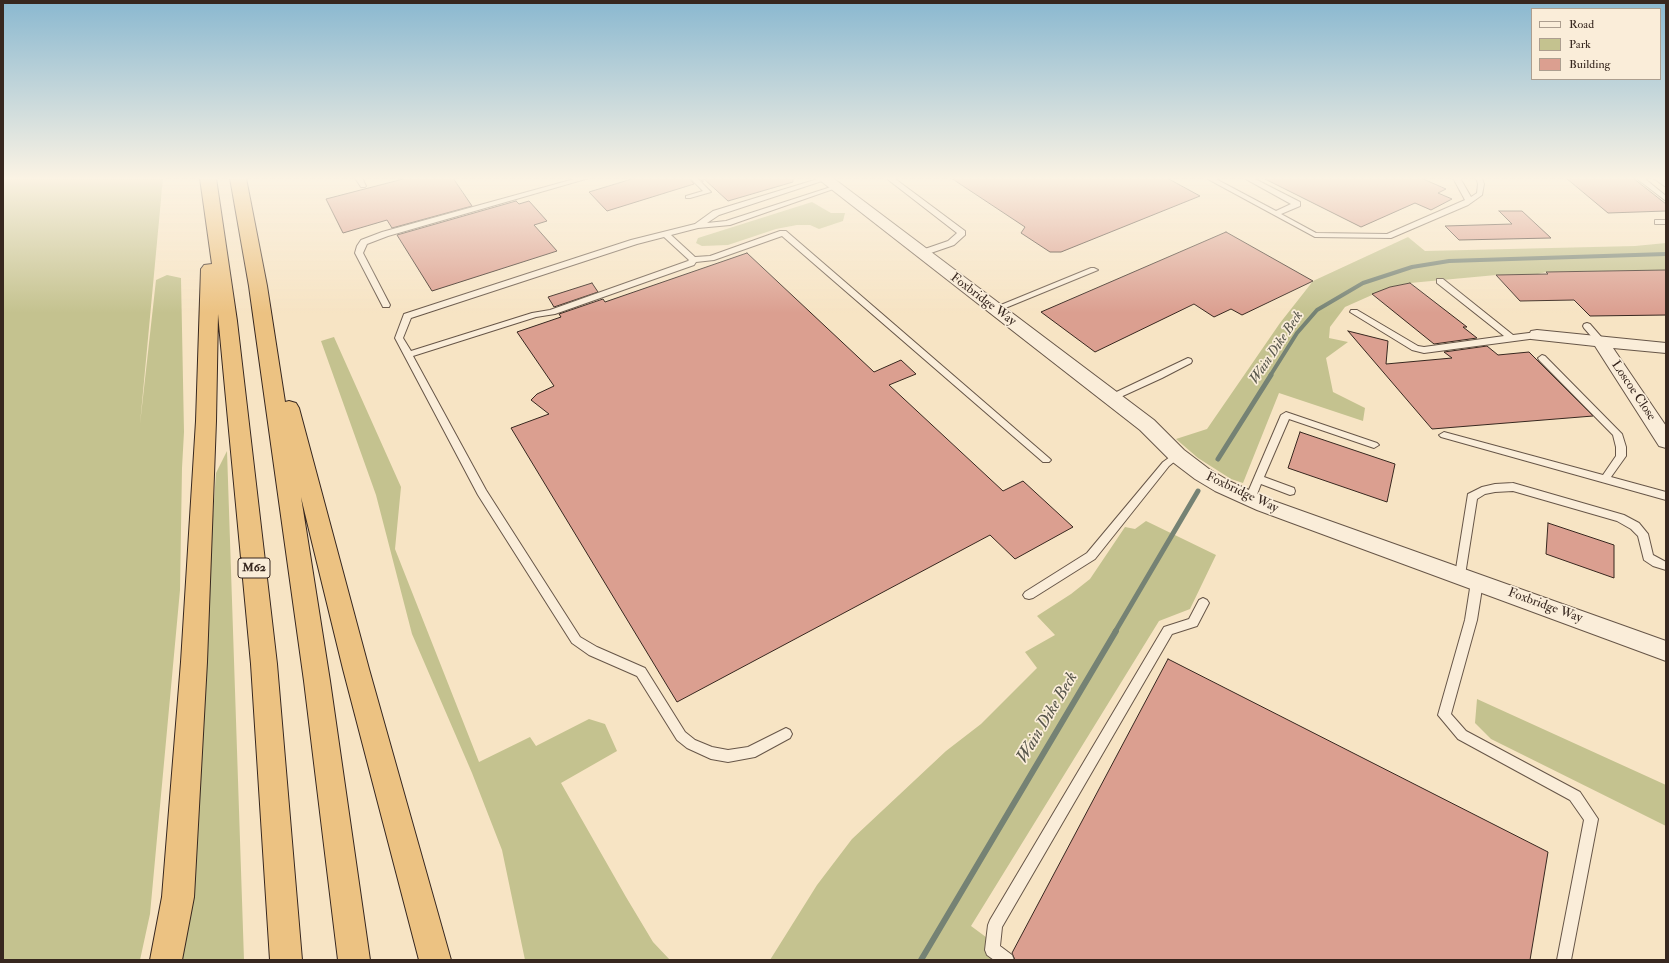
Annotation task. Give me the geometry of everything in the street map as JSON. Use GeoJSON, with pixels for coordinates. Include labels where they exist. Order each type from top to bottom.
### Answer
{"type":"FeatureCollection","features":[{"type":"Feature","properties":{"kind":"highway","name":"M62"},"geometry":{"type":"LineString","coordinates":[[166,960],[178,897],[194,662],[206,421],[209,223]]}},
{"type":"Feature","properties":{"kind":"highway","name":"M62"},"geometry":{"type":"LineString","coordinates":[[215,223],[228,321],[263,656],[286,960]]}},
{"type":"Feature","properties":{"kind":"highway"},"geometry":{"type":"LineString","coordinates":[[246,223],[258,286],[317,681],[354,960]]}},
{"type":"Feature","properties":{"kind":"highway"},"geometry":{"type":"LineString","coordinates":[[258,286],[354,661],[435,960]]}},
{"type":"Feature","properties":{"kind":"street","name":"Foxbridge Way"},"geometry":{"type":"LineString","coordinates":[[883,223],[1147,425],[1177,455],[1202,474],[1222,486],[1250,499],[1666,651]]}},
{"type":"Feature","properties":{"kind":"street","name":"Loscoe Close"},"geometry":{"type":"LineString","coordinates":[[1538,335],[1666,348]]}},
{"type":"Feature","properties":{"kind":"street","name":"Loscoe Close"},"geometry":{"type":"LineString","coordinates":[[1600,341],[1664,435]]}},
{"type":"Feature","properties":{"kind":"lane"},"geometry":{"type":"LineString","coordinates":[[386,305],[359,253],[361,246],[364,242],[370,239],[425,223]]}},
{"type":"Feature","properties":{"kind":"lane"},"geometry":{"type":"LineString","coordinates":[[698,226],[703,223]]}},
{"type":"Feature","properties":{"kind":"lane"},"geometry":{"type":"LineString","coordinates":[[727,223],[698,226],[634,242],[407,316],[399,338],[482,492],[576,640],[593,651],[641,672],[681,736],[691,744],[711,753],[728,756],[750,753],[786,734]]}},
{"type":"Feature","properties":{"kind":"lane"},"geometry":{"type":"LineString","coordinates":[[922,253],[951,243],[962,233],[949,223]]}},
{"type":"Feature","properties":{"kind":"lane"},"geometry":{"type":"LineString","coordinates":[[1292,223],[1315,235],[1388,236],[1417,223]]}},
{"type":"Feature","properties":{"kind":"lane"},"geometry":{"type":"LineString","coordinates":[[665,234],[694,260]]}},
{"type":"Feature","properties":{"kind":"lane"},"geometry":{"type":"LineString","coordinates":[[408,355],[535,315],[552,312],[686,265],[694,260],[710,258],[783,234],[1046,460]]}},
{"type":"Feature","properties":{"kind":"lane"},"geometry":{"type":"LineString","coordinates":[[995,309],[1094,270]]}},
{"type":"Feature","properties":{"kind":"lane"},"geometry":{"type":"LineString","coordinates":[[1440,281],[1511,338]]}},
{"type":"Feature","properties":{"kind":"lane"},"geometry":{"type":"LineString","coordinates":[[1354,312],[1415,348],[1424,350],[1538,335]]}},
{"type":"Feature","properties":{"kind":"lane"},"geometry":{"type":"LineString","coordinates":[[1587,326],[1600,341]]}},
{"type":"Feature","properties":{"kind":"lane"},"geometry":{"type":"LineString","coordinates":[[1542,358],[1617,434],[1621,447],[1621,456],[1605,479]]}},
{"type":"Feature","properties":{"kind":"lane"},"geometry":{"type":"LineString","coordinates":[[1111,398],[1188,361]]}},
{"type":"Feature","properties":{"kind":"lane"},"geometry":{"type":"LineString","coordinates":[[1250,499],[1286,415],[1374,444]]}},
{"type":"Feature","properties":{"kind":"lane"},"geometry":{"type":"LineString","coordinates":[[1444,435],[1666,496]]}},
{"type":"Feature","properties":{"kind":"lane"},"geometry":{"type":"LineString","coordinates":[[1029,595],[1091,556],[1166,464],[1177,455]]}},
{"type":"Feature","properties":{"kind":"lane"},"geometry":{"type":"LineString","coordinates":[[1258,479],[1290,491]]}},
{"type":"Feature","properties":{"kind":"lane"},"geometry":{"type":"LineString","coordinates":[[1564,960],[1591,819],[1583,806],[1574,796],[1462,735],[1444,715],[1471,620],[1469,579],[1472,497],[1482,491],[1513,487],[1620,518],[1635,526],[1643,534],[1648,556],[1657,563],[1666,566]]}},
{"type":"Feature","properties":{"kind":"lane"},"geometry":{"type":"LineString","coordinates":[[1007,960],[992,950],[995,925],[1168,630],[1194,623],[1203,603]]}},
{"type":"Feature","properties":{"kind":"green space"},"geometry":{"type":"Polygon","coordinates":[[[3,223],[159,223],[140,424],[156,280],[167,275],[181,278],[184,432],[180,590],[150,914],[140,960],[3,960],[3,223]]]}},
{"type":"Feature","properties":{"kind":"green space"},"geometry":{"type":"Polygon","coordinates":[[[746,223],[837,223],[819,229],[810,225],[797,225],[776,229],[728,245],[702,246],[696,243],[698,238],[746,223]]]}},
{"type":"Feature","properties":{"kind":"green space"},"geometry":{"type":"Polygon","coordinates":[[[1408,237],[1425,251],[1635,246],[1666,243],[1666,270],[1546,272],[1538,274],[1496,275],[1410,283],[1390,287],[1345,307],[1330,327],[1329,338],[1348,342],[1326,358],[1333,392],[1365,408],[1363,421],[1279,393],[1243,483],[1231,479],[1198,458],[1176,439],[1207,429],[1280,323],[1313,281],[1408,237]]]}},
{"type":"Feature","properties":{"kind":"green space"},"geometry":{"type":"Polygon","coordinates":[[[334,337],[401,487],[395,549],[479,762],[530,737],[536,746],[589,719],[605,724],[617,751],[561,783],[653,942],[670,960],[525,960],[502,850],[472,773],[412,634],[376,495],[321,341],[334,337]]]}},
{"type":"Feature","properties":{"kind":"green space"},"geometry":{"type":"Polygon","coordinates":[[[227,451],[244,960],[182,960],[216,473],[227,451]]]}},
{"type":"Feature","properties":{"kind":"green space"},"geometry":{"type":"Polygon","coordinates":[[[1146,521],[1216,555],[1190,609],[1159,621],[971,926],[1017,960],[770,960],[817,885],[852,839],[946,751],[981,724],[1037,668],[1025,652],[1055,635],[1037,616],[1071,594],[1090,579],[1125,527],[1135,529],[1146,521]]]}},
{"type":"Feature","properties":{"kind":"green space"},"geometry":{"type":"Polygon","coordinates":[[[1477,699],[1666,785],[1666,826],[1491,739],[1475,723],[1477,699]]]}},
{"type":"Feature","properties":{"kind":"building"},"geometry":{"type":"Polygon","coordinates":[[[338,223],[377,223],[343,233],[338,223]]]}},
{"type":"Feature","properties":{"kind":"building"},"geometry":{"type":"Polygon","coordinates":[[[389,223],[410,223],[392,228],[389,223]]]}},
{"type":"Feature","properties":{"kind":"building"},"geometry":{"type":"Polygon","coordinates":[[[439,223],[541,223],[534,225],[557,251],[432,291],[397,235],[439,223]]]}},
{"type":"Feature","properties":{"kind":"building"},"geometry":{"type":"Polygon","coordinates":[[[1019,223],[1133,223],[1061,252],[1050,252],[1021,233],[1025,227],[1019,223]]]}},
{"type":"Feature","properties":{"kind":"building"},"geometry":{"type":"Polygon","coordinates":[[[1353,223],[1370,223],[1361,227],[1353,223]]]}},
{"type":"Feature","properties":{"kind":"building"},"geometry":{"type":"Polygon","coordinates":[[[1511,223],[1535,223],[1551,238],[1459,240],[1445,226],[1512,224],[1511,223]]]}},
{"type":"Feature","properties":{"kind":"building"},"geometry":{"type":"Polygon","coordinates":[[[1226,232],[1313,281],[1242,315],[1231,309],[1214,317],[1194,304],[1095,352],[1041,312],[1226,232]]]}},
{"type":"Feature","properties":{"kind":"building"},"geometry":{"type":"Polygon","coordinates":[[[747,253],[874,372],[901,360],[916,374],[889,385],[1003,491],[1023,481],[1073,527],[1015,559],[990,535],[677,702],[511,428],[549,414],[531,400],[537,394],[554,386],[517,332],[561,317],[559,314],[603,299],[605,302],[747,253]]]}},
{"type":"Feature","properties":{"kind":"building"},"geometry":{"type":"Polygon","coordinates":[[[1666,270],[1666,315],[1590,316],[1574,300],[1520,301],[1496,275],[1548,274],[1546,272],[1666,270]]]}},
{"type":"Feature","properties":{"kind":"building"},"geometry":{"type":"Polygon","coordinates":[[[592,283],[598,292],[554,307],[548,297],[592,283]]]}},
{"type":"Feature","properties":{"kind":"building"},"geometry":{"type":"Polygon","coordinates":[[[1410,283],[1467,327],[1463,327],[1477,338],[1434,344],[1372,294],[1390,287],[1410,283]]]}},
{"type":"Feature","properties":{"kind":"building"},"geometry":{"type":"Polygon","coordinates":[[[1348,331],[1388,341],[1386,364],[1452,358],[1444,352],[1487,346],[1498,355],[1529,352],[1593,416],[1432,429],[1348,331]]]}},
{"type":"Feature","properties":{"kind":"building"},"geometry":{"type":"Polygon","coordinates":[[[1300,432],[1395,464],[1387,502],[1288,468],[1300,432]]]}},
{"type":"Feature","properties":{"kind":"building"},"geometry":{"type":"Polygon","coordinates":[[[1548,523],[1614,545],[1614,578],[1546,554],[1548,523]]]}},
{"type":"Feature","properties":{"kind":"building"},"geometry":{"type":"Polygon","coordinates":[[[1168,659],[1548,852],[1530,960],[1015,960],[1012,953],[1168,659]]]}},
{"type":"Feature","properties":{"kind":"waterway","name":"Wain Dike Beck"},"geometry":{"type":"LineString","coordinates":[[1270,376],[1297,333],[1317,310],[1363,283],[1412,267],[1449,261],[1666,254]]}},
{"type":"Feature","properties":{"kind":"waterway","name":"Wain Dike Beck"},"geometry":{"type":"LineString","coordinates":[[1218,459],[1271,375]]}},
{"type":"Feature","properties":{"kind":"waterway","name":"Wain Dike Beck"},"geometry":{"type":"LineString","coordinates":[[1115,632],[1198,491]]}},
{"type":"Feature","properties":{"kind":"waterway","name":"Wain Dike Beck"},"geometry":{"type":"LineString","coordinates":[[921,960],[1116,631]]}}]}
